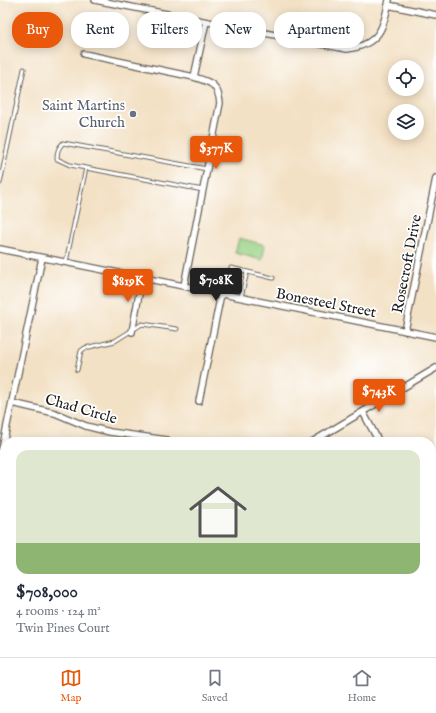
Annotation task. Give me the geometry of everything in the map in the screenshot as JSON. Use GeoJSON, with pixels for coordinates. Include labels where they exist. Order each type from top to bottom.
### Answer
{"type":"FeatureCollection","features":[{"type":"Feature","properties":{"kind":"street"},"geometry":{"type":"LineString","coordinates":[[95,0],[347,49],[366,44],[378,34],[384,23],[389,3],[436,15]]}},
{"type":"Feature","properties":{"kind":"street"},"geometry":{"type":"LineString","coordinates":[[194,77],[206,22]]}},
{"type":"Feature","properties":{"kind":"street"},"geometry":{"type":"LineString","coordinates":[[84,54],[207,80],[214,86],[219,94],[220,103],[184,286]]}},
{"type":"Feature","properties":{"kind":"street","name":"Rosecroft Drive"},"geometry":{"type":"LineString","coordinates":[[405,331],[436,178]]}},
{"type":"Feature","properties":{"kind":"street","name":"Bonesteel Street"},"geometry":{"type":"LineString","coordinates":[[0,249],[436,337]]}},
{"type":"Feature","properties":{"kind":"street"},"geometry":{"type":"LineString","coordinates":[[5,437],[42,258]]}},
{"type":"Feature","properties":{"kind":"street"},"geometry":{"type":"LineString","coordinates":[[132,332],[142,278]]}},
{"type":"Feature","properties":{"kind":"street"},"geometry":{"type":"LineString","coordinates":[[199,401],[221,294]]}},
{"type":"Feature","properties":{"kind":"street"},"geometry":{"type":"LineString","coordinates":[[320,437],[436,368]]}},
{"type":"Feature","properties":{"kind":"street","name":"Chad Circle"},"geometry":{"type":"LineString","coordinates":[[12,403],[55,413],[86,426],[110,432],[146,437]]}},
{"type":"Feature","properties":{"kind":"street"},"geometry":{"type":"LineString","coordinates":[[363,412],[376,437]]}},
{"type":"Feature","properties":{"kind":"lane"},"geometry":{"type":"LineString","coordinates":[[0,183],[24,69]]}},
{"type":"Feature","properties":{"kind":"lane"},"geometry":{"type":"LineString","coordinates":[[203,190],[70,165],[57,159],[57,154],[59,147],[63,143],[207,170]]}},
{"type":"Feature","properties":{"kind":"lane"},"geometry":{"type":"LineString","coordinates":[[66,262],[86,168]]}},
{"type":"Feature","properties":{"kind":"lane"},"geometry":{"type":"LineString","coordinates":[[231,268],[272,278]]}},
{"type":"Feature","properties":{"kind":"lane"},"geometry":{"type":"LineString","coordinates":[[241,298],[247,272]]}},
{"type":"Feature","properties":{"kind":"lane"},"geometry":{"type":"LineString","coordinates":[[77,370],[81,351],[85,348],[115,341],[132,332],[142,324],[177,329]]}},
{"type":"Feature","properties":{"kind":"green space"},"geometry":{"type":"Polygon","coordinates":[[[239,238],[265,245],[262,260],[235,253],[239,238]]]}},
{"type":"Feature","properties":{"kind":"place","name":"Saint Martins Church"},"geometry":{"type":"Point","coordinates":[133,114]}}]}
